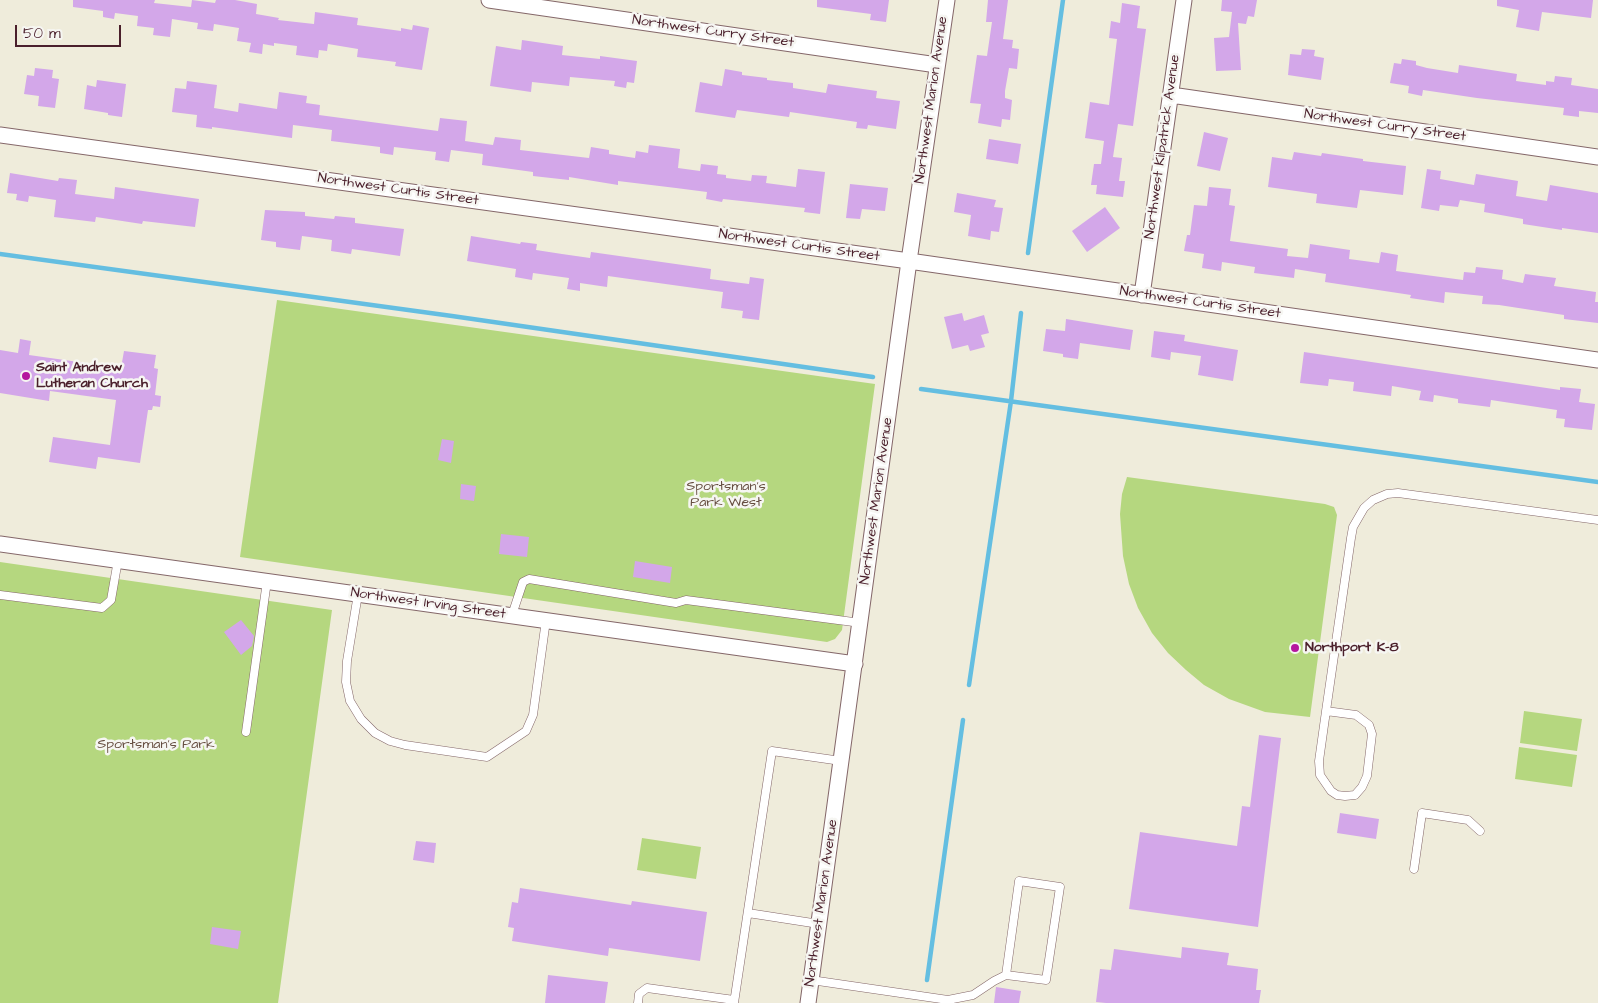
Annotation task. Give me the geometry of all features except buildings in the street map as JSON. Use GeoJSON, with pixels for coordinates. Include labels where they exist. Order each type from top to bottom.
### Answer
{"type":"FeatureCollection","features":[{"type":"Feature","properties":{"kind":"street","name":"Northwest Curry Street"},"geometry":{"type":"LineString","coordinates":[[489,0],[937,65]]}},
{"type":"Feature","properties":{"kind":"street","name":"Northwest Marion Avenue"},"geometry":{"type":"LineString","coordinates":[[808,1003],[909,261],[947,0]]}},
{"type":"Feature","properties":{"kind":"street","name":"Northwest Kilpatrick Avenue"},"geometry":{"type":"LineString","coordinates":[[1142,295],[1184,0]]}},
{"type":"Feature","properties":{"kind":"street","name":"Northwest Curry Street"},"geometry":{"type":"LineString","coordinates":[[1171,95],[1598,156]]}},
{"type":"Feature","properties":{"kind":"street","name":"Northwest Curtis Street"},"geometry":{"type":"LineString","coordinates":[[0,135],[909,261],[1598,360]]}},
{"type":"Feature","properties":{"kind":"street","name":"Northwest Irving Street"},"geometry":{"type":"LineString","coordinates":[[0,544],[855,664]]}},
{"type":"Feature","properties":{"kind":"lane"},"geometry":{"type":"LineString","coordinates":[[1326,711],[1356,715],[1369,724],[1372,734],[1367,776],[1362,787],[1355,794],[1337,795],[1326,785],[1320,775],[1319,761],[1326,711],[1353,526],[1364,508],[1373,500],[1387,494],[1398,493],[1598,520]]}},
{"type":"Feature","properties":{"kind":"lane"},"geometry":{"type":"LineString","coordinates":[[0,595],[102,608],[111,600],[118,560]]}},
{"type":"Feature","properties":{"kind":"lane"},"geometry":{"type":"LineString","coordinates":[[512,616],[523,582],[530,579],[676,602],[686,600],[860,623]]}},
{"type":"Feature","properties":{"kind":"lane"},"geometry":{"type":"LineString","coordinates":[[246,732],[267,581]]}},
{"type":"Feature","properties":{"kind":"lane"},"geometry":{"type":"LineString","coordinates":[[358,594],[347,661],[346,682],[350,701],[361,719],[375,732],[405,745],[487,756],[526,731],[533,715],[546,620]]}},
{"type":"Feature","properties":{"kind":"lane"},"geometry":{"type":"LineString","coordinates":[[638,1003],[639,994],[647,988],[734,1002],[772,751],[842,760]]}},
{"type":"Feature","properties":{"kind":"lane"},"geometry":{"type":"LineString","coordinates":[[1414,869],[1422,813],[1468,820],[1480,831]]}},
{"type":"Feature","properties":{"kind":"lane"},"geometry":{"type":"LineString","coordinates":[[811,980],[948,1000],[973,995],[994,980],[1006,975],[1046,980],[1060,887],[1020,881],[1006,975]]}},
{"type":"Feature","properties":{"kind":"lane"},"geometry":{"type":"LineString","coordinates":[[748,914],[819,924]]}},
{"type":"Feature","properties":{"kind":"green space","name":"Sportsman's Park West"},"geometry":{"type":"Polygon","coordinates":[[[277,300],[875,384],[842,630],[835,639],[827,642],[240,557],[277,300]]]}},
{"type":"Feature","properties":{"kind":"green space"},"geometry":{"type":"Polygon","coordinates":[[[1127,477],[1325,504],[1334,507],[1337,515],[1310,717],[1265,712],[1229,699],[1204,685],[1186,670],[1168,653],[1152,633],[1138,608],[1129,584],[1123,556],[1120,514],[1122,494],[1127,477]]]}},
{"type":"Feature","properties":{"kind":"green space","name":"Sportsman's Park"},"geometry":{"type":"Polygon","coordinates":[[[0,562],[332,610],[278,1003],[0,1003],[0,562]]]}},
{"type":"Feature","properties":{"kind":"green space"},"geometry":{"type":"Polygon","coordinates":[[[1524,711],[1582,719],[1577,751],[1520,743],[1524,711]]]}},
{"type":"Feature","properties":{"kind":"green space"},"geometry":{"type":"Polygon","coordinates":[[[1519,747],[1577,755],[1572,787],[1515,779],[1519,747]]]}},
{"type":"Feature","properties":{"kind":"green space"},"geometry":{"type":"Polygon","coordinates":[[[642,838],[701,847],[696,879],[637,870],[642,838]]]}},
{"type":"Feature","properties":{"kind":"waterway"},"geometry":{"type":"LineString","coordinates":[[1028,253],[1063,0]]}},
{"type":"Feature","properties":{"kind":"waterway"},"geometry":{"type":"LineString","coordinates":[[0,254],[452,316],[873,377]]}},
{"type":"Feature","properties":{"kind":"waterway"},"geometry":{"type":"LineString","coordinates":[[969,685],[1011,401],[1021,313]]}},
{"type":"Feature","properties":{"kind":"waterway"},"geometry":{"type":"LineString","coordinates":[[921,389],[1598,482]]}},
{"type":"Feature","properties":{"kind":"waterway"},"geometry":{"type":"LineString","coordinates":[[927,980],[963,720]]}},
{"type":"Feature","properties":{"kind":"place","name":"Saint Andrew Lutheran Church"},"geometry":{"type":"Point","coordinates":[26,376]}},
{"type":"Feature","properties":{"kind":"place","name":"Northport K-8"},"geometry":{"type":"Point","coordinates":[1295,648]}}]}
